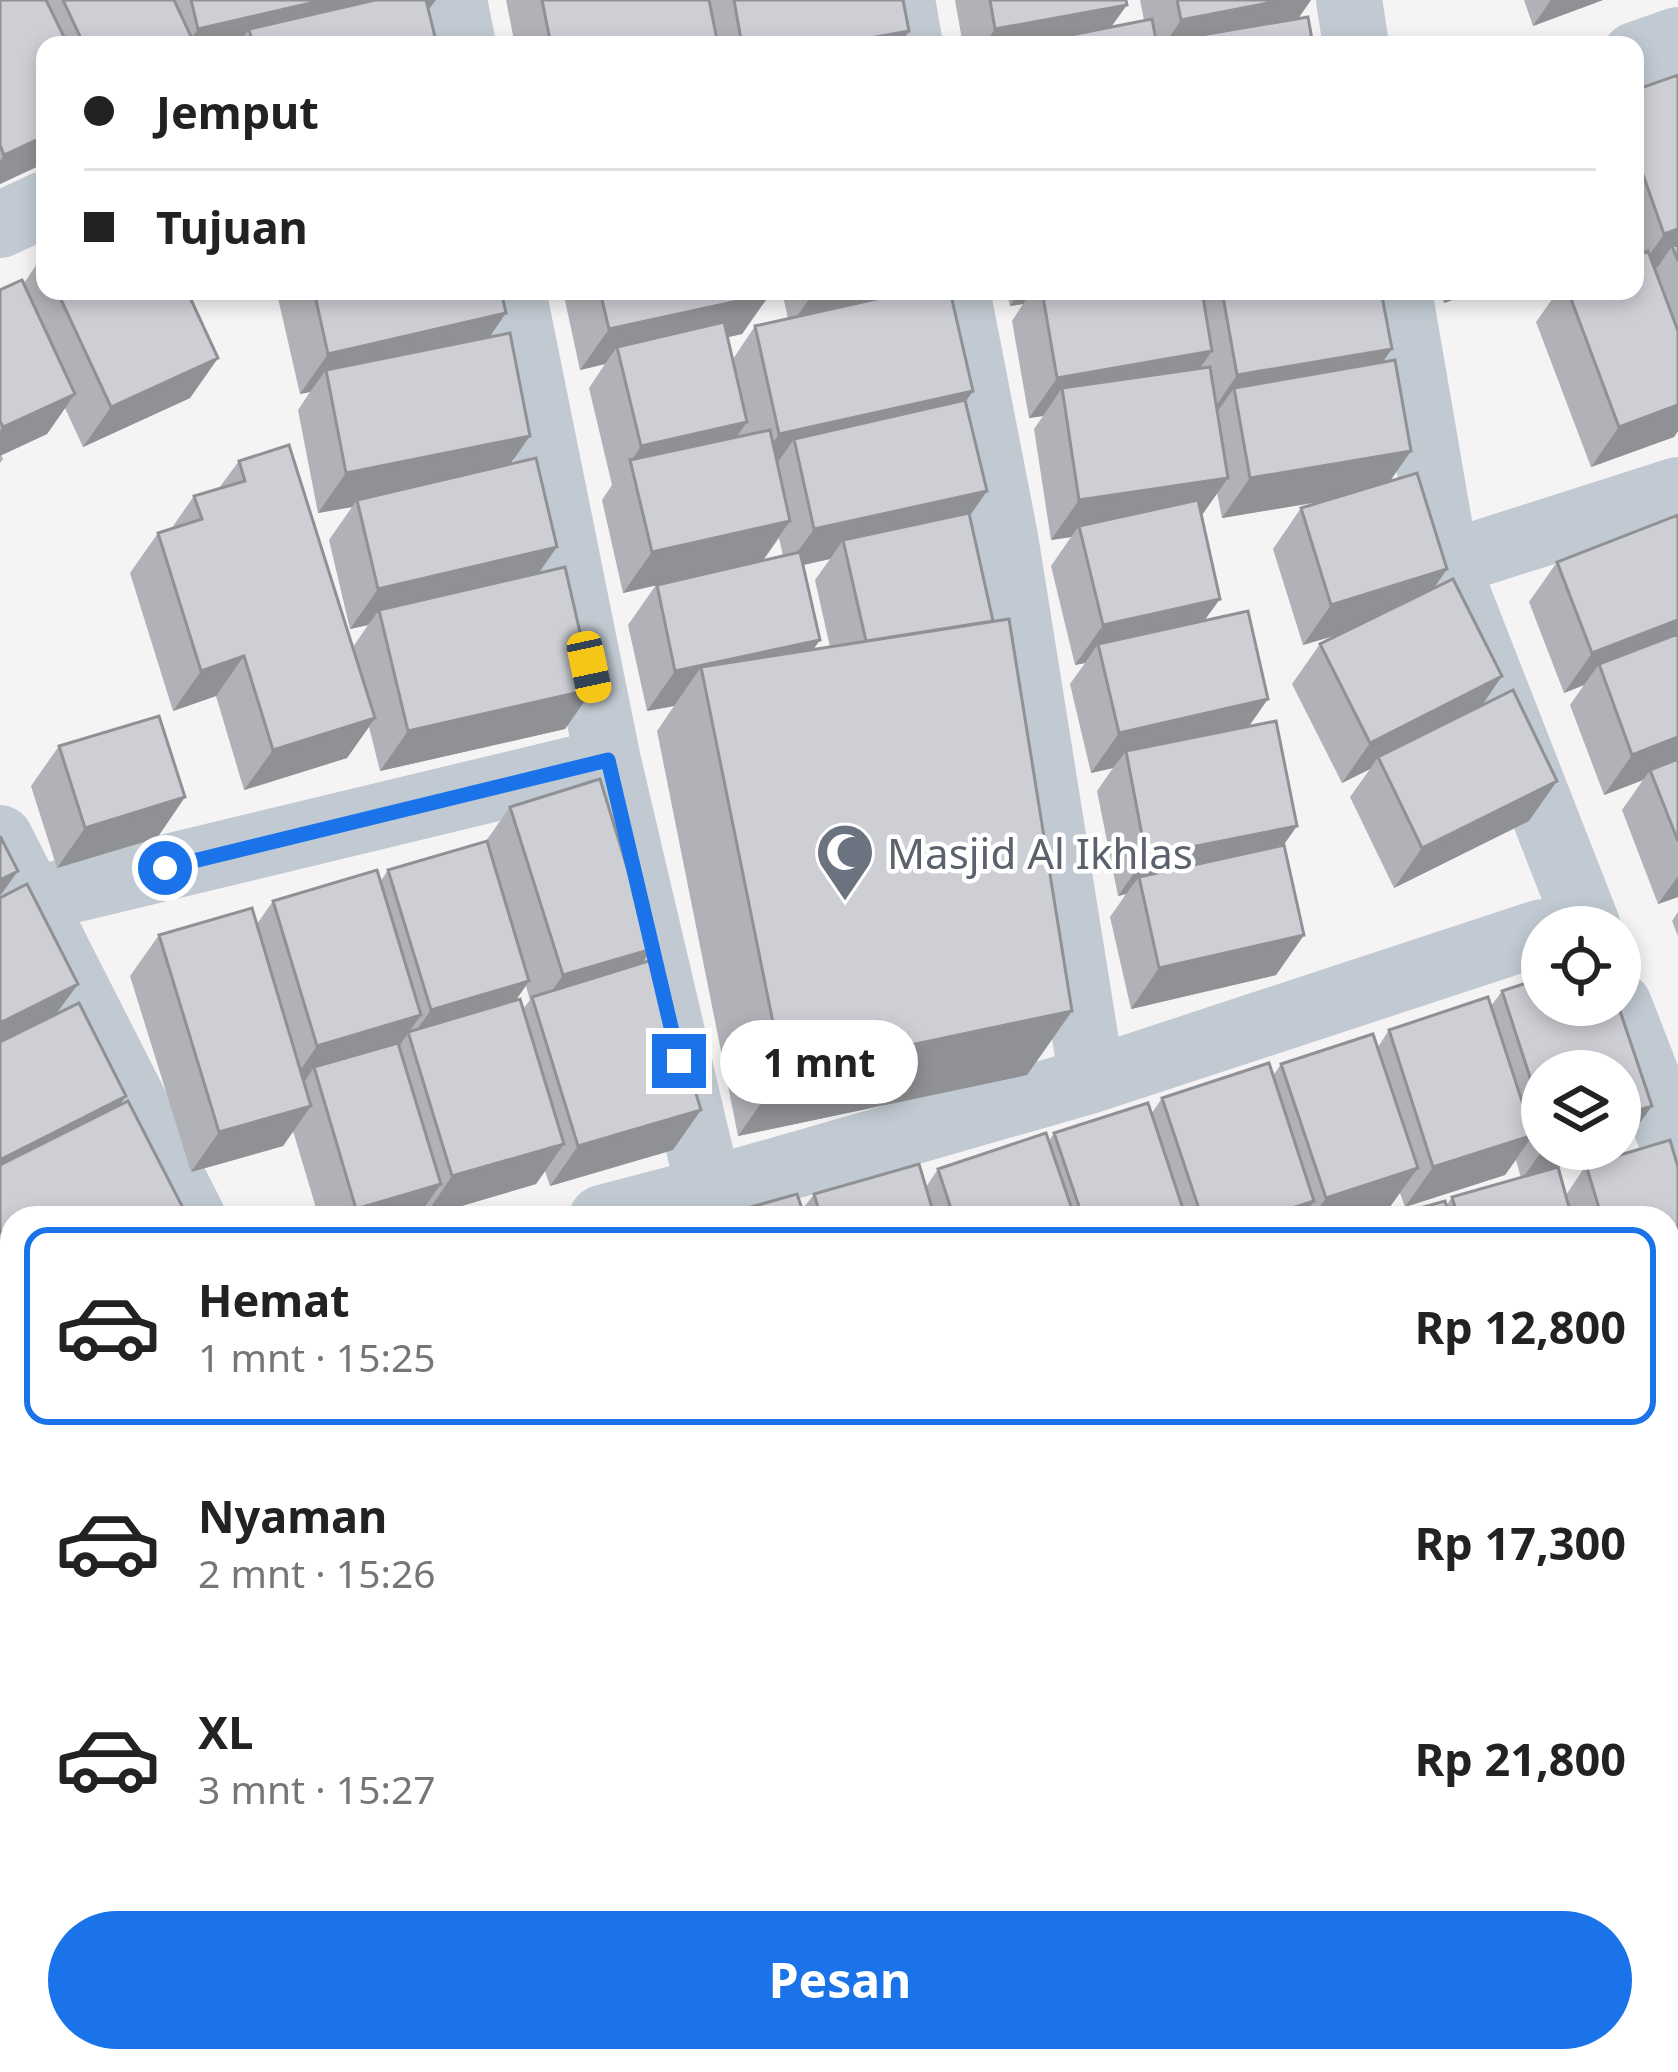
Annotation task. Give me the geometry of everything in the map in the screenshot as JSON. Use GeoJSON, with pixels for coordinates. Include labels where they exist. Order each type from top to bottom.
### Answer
{"type":"FeatureCollection","features":[{"type":"Feature","properties":{"kind":"street"},"geometry":{"type":"LineString","coordinates":[[454,0],[461,36]]}},
{"type":"Feature","properties":{"kind":"street"},"geometry":{"type":"LineString","coordinates":[[902,0],[908,36]]}},
{"type":"Feature","properties":{"kind":"street"},"geometry":{"type":"LineString","coordinates":[[1348,0],[1354,36]]}},
{"type":"Feature","properties":{"kind":"street"},"geometry":{"type":"LineString","coordinates":[[1644,52],[1678,40]]}},
{"type":"Feature","properties":{"kind":"street"},"geometry":{"type":"LineString","coordinates":[[0,225],[36,208]]}},
{"type":"Feature","properties":{"kind":"street"},"geometry":{"type":"LineString","coordinates":[[515,300],[608,760],[709,1190]]}},
{"type":"Feature","properties":{"kind":"street"},"geometry":{"type":"LineString","coordinates":[[960,300],[1005,537],[1091,1080]]}},
{"type":"Feature","properties":{"kind":"street"},"geometry":{"type":"LineString","coordinates":[[1401,300],[1446,564],[1561,906]]}},
{"type":"Feature","properties":{"kind":"street"},"geometry":{"type":"LineString","coordinates":[[1446,564],[1678,490]]}},
{"type":"Feature","properties":{"kind":"street"},"geometry":{"type":"LineString","coordinates":[[32,899],[608,760]]}},
{"type":"Feature","properties":{"kind":"street"},"geometry":{"type":"LineString","coordinates":[[0,838],[187,1206]]}},
{"type":"Feature","properties":{"kind":"street"},"geometry":{"type":"LineString","coordinates":[[648,1206],[1091,1080],[1521,941]]}},
{"type":"Feature","properties":{"kind":"street"},"geometry":{"type":"LineString","coordinates":[[1627,1026],[1678,1156]]}},
{"type":"Feature","properties":{"kind":"building"},"geometry":{"type":"Polygon","coordinates":[[[0,0],[46,0],[64,36],[36,36],[36,140],[4,155],[0,145],[0,0]]]}},
{"type":"Feature","properties":{"kind":"building"},"geometry":{"type":"Polygon","coordinates":[[[63,0],[174,0],[191,36],[80,36],[63,0]]]}},
{"type":"Feature","properties":{"kind":"building"},"geometry":{"type":"Polygon","coordinates":[[[191,0],[324,0],[198,29],[191,0]]]}},
{"type":"Feature","properties":{"kind":"building"},"geometry":{"type":"Polygon","coordinates":[[[375,0],[426,0],[435,36],[251,36],[249,29],[375,0]]]}},
{"type":"Feature","properties":{"kind":"building"},"geometry":{"type":"Polygon","coordinates":[[[542,0],[709,0],[716,36],[549,36],[542,0]]]}},
{"type":"Feature","properties":{"kind":"building"},"geometry":{"type":"Polygon","coordinates":[[[734,0],[903,0],[909,31],[882,36],[740,36],[734,0]]]}},
{"type":"Feature","properties":{"kind":"building"},"geometry":{"type":"Polygon","coordinates":[[[990,0],[1126,0],[1127,5],[995,29],[990,0]]]}},
{"type":"Feature","properties":{"kind":"building"},"geometry":{"type":"Polygon","coordinates":[[[1177,0],[1284,0],[1181,20],[1177,0]]]}},
{"type":"Feature","properties":{"kind":"building"},"geometry":{"type":"Polygon","coordinates":[[[1308,17],[1311,36],[1196,36],[1308,17]]]}},
{"type":"Feature","properties":{"kind":"building"},"geometry":{"type":"Polygon","coordinates":[[[1152,19],[1155,36],[1066,36],[1152,19]]]}},
{"type":"Feature","properties":{"kind":"building"},"geometry":{"type":"Polygon","coordinates":[[[1678,75],[1678,229],[1664,234],[1644,177],[1644,87],[1678,75]]]}},
{"type":"Feature","properties":{"kind":"building"},"geometry":{"type":"Polygon","coordinates":[[[1648,251],[1678,331],[1678,405],[1619,427],[1571,300],[1644,300],[1644,253],[1648,251]]]}},
{"type":"Feature","properties":{"kind":"building"},"geometry":{"type":"Polygon","coordinates":[[[22,280],[75,394],[3,427],[0,290],[22,280]]]}},
{"type":"Feature","properties":{"kind":"building"},"geometry":{"type":"Polygon","coordinates":[[[61,300],[191,300],[218,358],[111,407],[61,300]]]}},
{"type":"Feature","properties":{"kind":"building"},"geometry":{"type":"Polygon","coordinates":[[[316,300],[503,300],[506,313],[328,354],[316,300]]]}},
{"type":"Feature","properties":{"kind":"building"},"geometry":{"type":"Polygon","coordinates":[[[602,300],[742,300],[609,329],[602,300]]]}},
{"type":"Feature","properties":{"kind":"building"},"geometry":{"type":"Polygon","coordinates":[[[872,300],[952,300],[973,391],[779,434],[755,326],[872,300]]]}},
{"type":"Feature","properties":{"kind":"building"},"geometry":{"type":"Polygon","coordinates":[[[1044,300],[1204,300],[1212,351],[1057,378],[1044,300]]]}},
{"type":"Feature","properties":{"kind":"building"},"geometry":{"type":"Polygon","coordinates":[[[1224,300],[1383,300],[1392,349],[1237,375],[1224,300]]]}},
{"type":"Feature","properties":{"kind":"building"},"geometry":{"type":"Polygon","coordinates":[[[724,322],[747,422],[641,446],[617,347],[724,322]]]}},
{"type":"Feature","properties":{"kind":"building"},"geometry":{"type":"Polygon","coordinates":[[[510,333],[530,436],[346,473],[326,370],[510,333]]]}},
{"type":"Feature","properties":{"kind":"building"},"geometry":{"type":"Polygon","coordinates":[[[1395,360],[1411,451],[1250,478],[1234,388],[1395,360]]]}},
{"type":"Feature","properties":{"kind":"building"},"geometry":{"type":"Polygon","coordinates":[[[1210,367],[1228,478],[1079,500],[1062,388],[1210,367]]]}},
{"type":"Feature","properties":{"kind":"building"},"geometry":{"type":"Polygon","coordinates":[[[965,400],[987,491],[814,529],[794,439],[965,400]]]}},
{"type":"Feature","properties":{"kind":"building"},"geometry":{"type":"Polygon","coordinates":[[[770,430],[790,521],[652,552],[630,460],[770,430]]]}},
{"type":"Feature","properties":{"kind":"building"},"geometry":{"type":"Polygon","coordinates":[[[289,445],[375,718],[273,750],[244,656],[201,671],[158,533],[202,519],[194,496],[245,481],[239,461],[289,445]]]}},
{"type":"Feature","properties":{"kind":"building"},"geometry":{"type":"Polygon","coordinates":[[[536,458],[557,547],[378,589],[357,500],[536,458]]]}},
{"type":"Feature","properties":{"kind":"building"},"geometry":{"type":"Polygon","coordinates":[[[1417,473],[1447,569],[1331,605],[1301,508],[1417,473]]]}},
{"type":"Feature","properties":{"kind":"building"},"geometry":{"type":"Polygon","coordinates":[[[1198,500],[1220,599],[1103,625],[1079,526],[1198,500]]]}},
{"type":"Feature","properties":{"kind":"building"},"geometry":{"type":"Polygon","coordinates":[[[969,513],[993,621],[866,641],[843,540],[969,513]]]}},
{"type":"Feature","properties":{"kind":"building"},"geometry":{"type":"Polygon","coordinates":[[[1678,515],[1678,620],[1592,653],[1557,562],[1678,515]]]}},
{"type":"Feature","properties":{"kind":"building"},"geometry":{"type":"Polygon","coordinates":[[[800,552],[820,640],[675,671],[657,585],[800,552]]]}},
{"type":"Feature","properties":{"kind":"building"},"geometry":{"type":"Polygon","coordinates":[[[565,567],[593,689],[408,731],[379,610],[565,567]]]}},
{"type":"Feature","properties":{"kind":"building"},"geometry":{"type":"Polygon","coordinates":[[[1453,579],[1502,676],[1370,743],[1320,644],[1453,579]]]}},
{"type":"Feature","properties":{"kind":"building"},"geometry":{"type":"Polygon","coordinates":[[[1248,611],[1268,699],[1119,733],[1098,644],[1248,611]]]}},
{"type":"Feature","properties":{"kind":"building","name":"Masjid Al Ikhlas"},"geometry":{"type":"Polygon","coordinates":[[[1009,619],[1072,1011],[783,1072],[701,667],[1009,619]]]}},
{"type":"Feature","properties":{"kind":"building"},"geometry":{"type":"Polygon","coordinates":[[[1678,634],[1678,737],[1632,755],[1599,664],[1678,634]]]}},
{"type":"Feature","properties":{"kind":"building"},"geometry":{"type":"Polygon","coordinates":[[[1513,690],[1557,781],[1422,848],[1378,757],[1513,690]]]}},
{"type":"Feature","properties":{"kind":"building"},"geometry":{"type":"Polygon","coordinates":[[[159,716],[185,797],[85,828],[59,746],[159,716]]]}},
{"type":"Feature","properties":{"kind":"building"},"geometry":{"type":"Polygon","coordinates":[[[1276,721],[1297,826],[1146,856],[1126,751],[1276,721]]]}},
{"type":"Feature","properties":{"kind":"building"},"geometry":{"type":"Polygon","coordinates":[[[1678,759],[1678,841],[1650,770],[1678,759]]]}},
{"type":"Feature","properties":{"kind":"building"},"geometry":{"type":"Polygon","coordinates":[[[600,779],[652,949],[563,975],[510,807],[600,779]]]}},
{"type":"Feature","properties":{"kind":"building"},"geometry":{"type":"Polygon","coordinates":[[[0,836],[18,871],[0,880],[0,836]]]}},
{"type":"Feature","properties":{"kind":"building"},"geometry":{"type":"Polygon","coordinates":[[[487,841],[529,981],[431,1010],[388,870],[487,841]]]}},
{"type":"Feature","properties":{"kind":"building"},"geometry":{"type":"Polygon","coordinates":[[[1284,845],[1304,935],[1159,968],[1139,877],[1284,845]]]}},
{"type":"Feature","properties":{"kind":"building"},"geometry":{"type":"Polygon","coordinates":[[[377,870],[421,1015],[317,1046],[273,901],[377,870]]]}},
{"type":"Feature","properties":{"kind":"building"},"geometry":{"type":"Polygon","coordinates":[[[27,884],[78,984],[0,1023],[0,898],[27,884]]]}},
{"type":"Feature","properties":{"kind":"building"},"geometry":{"type":"Polygon","coordinates":[[[252,908],[311,1106],[219,1132],[159,935],[252,908]]]}},
{"type":"Feature","properties":{"kind":"building"},"geometry":{"type":"Polygon","coordinates":[[[655,959],[701,1110],[578,1146],[532,997],[655,959]]]}},
{"type":"Feature","properties":{"kind":"building"},"geometry":{"type":"Polygon","coordinates":[[[1521,985],[1521,1026],[1625,1026],[1633,1050],[1521,1050],[1502,991],[1521,985]]]}},
{"type":"Feature","properties":{"kind":"building"},"geometry":{"type":"Polygon","coordinates":[[[1488,997],[1521,1098],[1521,1139],[1433,1167],[1389,1030],[1488,997]]]}},
{"type":"Feature","properties":{"kind":"building"},"geometry":{"type":"Polygon","coordinates":[[[520,999],[564,1144],[452,1176],[408,1032],[520,999]]]}},
{"type":"Feature","properties":{"kind":"building"},"geometry":{"type":"Polygon","coordinates":[[[79,1003],[126,1096],[0,1160],[0,1042],[79,1003]]]}},
{"type":"Feature","properties":{"kind":"building"},"geometry":{"type":"Polygon","coordinates":[[[1373,1034],[1418,1168],[1326,1198],[1281,1064],[1373,1034]]]}},
{"type":"Feature","properties":{"kind":"building"},"geometry":{"type":"Polygon","coordinates":[[[398,1043],[441,1184],[355,1206],[314,1067],[398,1043]]]}},
{"type":"Feature","properties":{"kind":"building"},"geometry":{"type":"Polygon","coordinates":[[[1269,1063],[1314,1201],[1298,1206],[1198,1206],[1162,1098],[1269,1063]]]}},
{"type":"Feature","properties":{"kind":"building"},"geometry":{"type":"Polygon","coordinates":[[[1641,1073],[1652,1106],[1641,1109],[1641,1073]]]}},
{"type":"Feature","properties":{"kind":"building"},"geometry":{"type":"Polygon","coordinates":[[[128,1101],[182,1206],[0,1206],[0,1165],[128,1101]]]}},
{"type":"Feature","properties":{"kind":"building"},"geometry":{"type":"Polygon","coordinates":[[[1148,1103],[1182,1206],[1079,1206],[1054,1133],[1148,1103]]]}},
{"type":"Feature","properties":{"kind":"building"},"geometry":{"type":"Polygon","coordinates":[[[1046,1133],[1071,1206],[950,1206],[938,1169],[1046,1133]]]}},
{"type":"Feature","properties":{"kind":"building"},"geometry":{"type":"Polygon","coordinates":[[[1670,1140],[1678,1167],[1678,1206],[1598,1206],[1588,1170],[1641,1170],[1641,1149],[1670,1140]]]}},
{"type":"Feature","properties":{"kind":"building"},"geometry":{"type":"Polygon","coordinates":[[[919,1164],[931,1206],[818,1206],[814,1194],[919,1164]]]}},
{"type":"Feature","properties":{"kind":"building"},"geometry":{"type":"Polygon","coordinates":[[[1559,1170],[1569,1206],[1455,1206],[1452,1197],[1559,1170]]]}},
{"type":"Feature","properties":{"kind":"building"},"geometry":{"type":"Polygon","coordinates":[[[797,1194],[801,1206],[754,1206],[797,1194]]]}},
{"type":"Feature","properties":{"kind":"place","name":"Masjid Al Ikhlas"},"geometry":{"type":"Point","coordinates":[845,903]}},
{"type":"Feature","properties":{"kind":"route"},"geometry":{"type":"LineString","coordinates":[[165,868],[608,760],[679,1061]]}}]}
